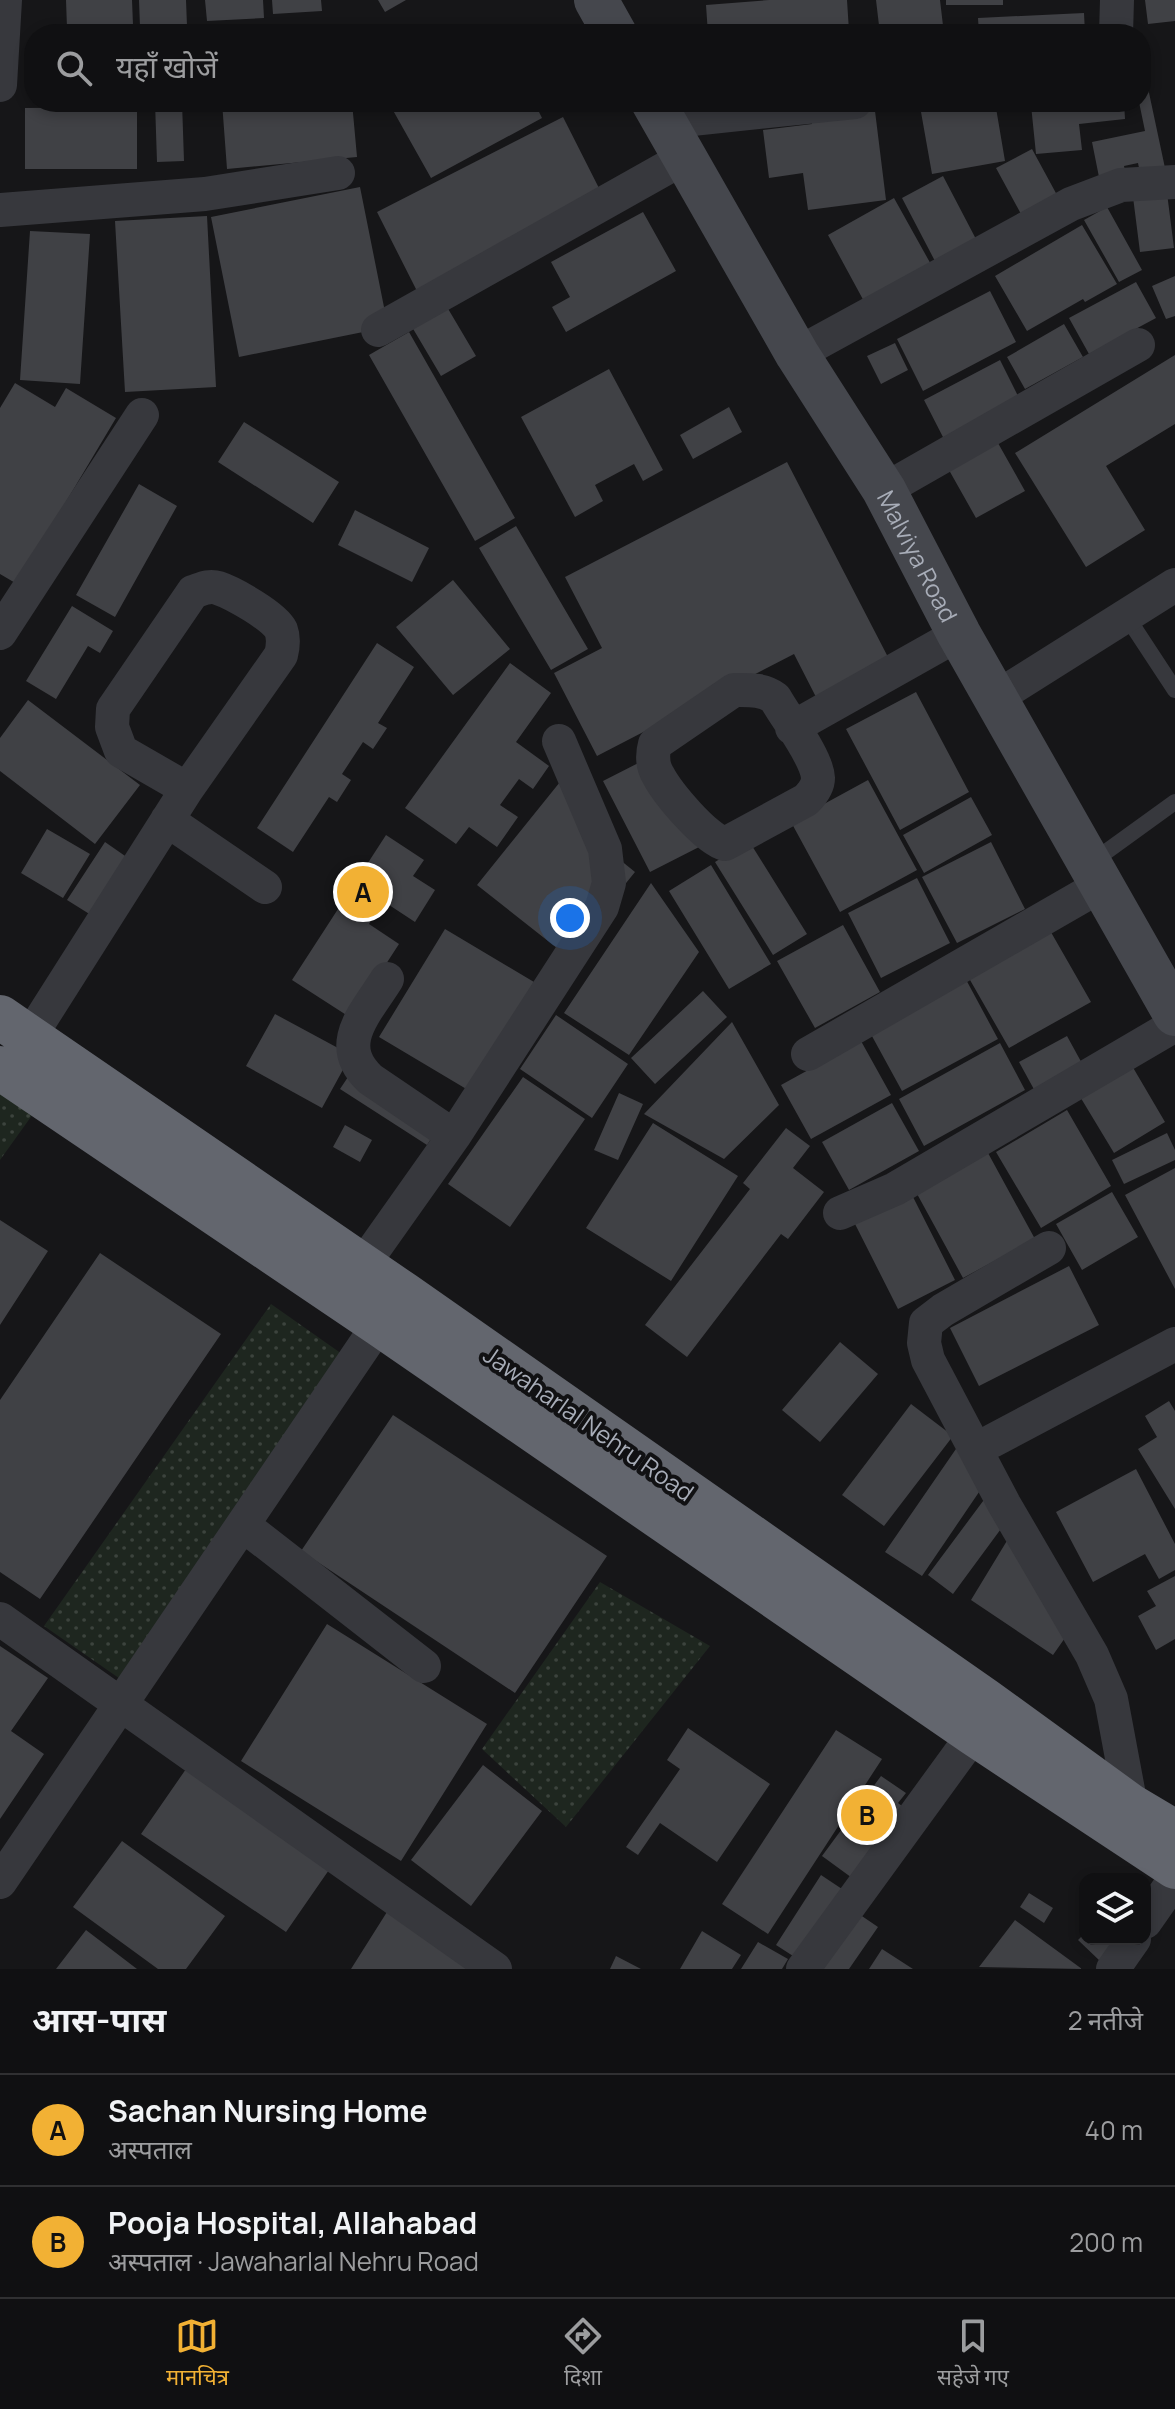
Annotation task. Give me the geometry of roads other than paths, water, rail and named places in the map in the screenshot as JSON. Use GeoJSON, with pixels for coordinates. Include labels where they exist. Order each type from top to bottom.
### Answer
{"type":"FeatureCollection","features":[{"type":"Feature","properties":{"kind":"highway","name":"Jawaharlal Nehru Road"},"geometry":{"type":"LineString","coordinates":[[10,1041],[362,1266],[972,1691],[1131,1806],[1175,1832]]}},
{"type":"Feature","properties":{"kind":"highway","name":"Jawaharlal Nehru Road"},"geometry":{"type":"LineString","coordinates":[[10,1041],[379,1324],[974,1734],[1175,1867]]}},
{"type":"Feature","properties":{"kind":"street"},"geometry":{"type":"LineString","coordinates":[[0,85],[5,0]]}},
{"type":"Feature","properties":{"kind":"street"},"geometry":{"type":"LineString","coordinates":[[596,0],[609,24]]}},
{"type":"Feature","properties":{"kind":"street"},"geometry":{"type":"LineString","coordinates":[[1116,24],[1117,0]]}},
{"type":"Feature","properties":{"kind":"street"},"geometry":{"type":"LineString","coordinates":[[378,330],[667,127],[780,112]]}},
{"type":"Feature","properties":{"kind":"street","name":"Malviya Road"},"geometry":{"type":"LineString","coordinates":[[667,127],[797,354],[884,490],[959,634],[1175,1014]]}},
{"type":"Feature","properties":{"kind":"street"},"geometry":{"type":"LineString","coordinates":[[0,210],[205,194],[338,173]]}},
{"type":"Feature","properties":{"kind":"street"},"geometry":{"type":"LineString","coordinates":[[797,354],[1071,204],[1121,185],[1175,182]]}},
{"type":"Feature","properties":{"kind":"street"},"geometry":{"type":"LineString","coordinates":[[884,490],[1138,345]]}},
{"type":"Feature","properties":{"kind":"street"},"geometry":{"type":"LineString","coordinates":[[1,631],[142,415]]}},
{"type":"Feature","properties":{"kind":"street"},"geometry":{"type":"LineString","coordinates":[[997,697],[1175,585]]}},
{"type":"Feature","properties":{"kind":"street"},"geometry":{"type":"LineString","coordinates":[[10,1041],[167,820],[281,655],[283,642],[280,628],[266,614],[218,588],[207,587],[193,592],[113,709],[112,727],[121,751],[187,789]]}},
{"type":"Feature","properties":{"kind":"street"},"geometry":{"type":"LineString","coordinates":[[792,728],[959,634]]}},
{"type":"Feature","properties":{"kind":"street"},"geometry":{"type":"LineString","coordinates":[[734,690],[768,693],[775,698],[792,728],[813,761],[818,778],[815,791],[806,800],[730,843],[717,842],[704,833],[657,775],[652,757],[655,744],[734,690]]}},
{"type":"Feature","properties":{"kind":"street"},"geometry":{"type":"LineString","coordinates":[[362,1266],[454,1136],[602,907],[609,883],[605,849],[559,741]]}},
{"type":"Feature","properties":{"kind":"street"},"geometry":{"type":"LineString","coordinates":[[167,820],[265,887]]}},
{"type":"Feature","properties":{"kind":"street"},"geometry":{"type":"LineString","coordinates":[[808,1054],[1095,874]]}},
{"type":"Feature","properties":{"kind":"street"},"geometry":{"type":"LineString","coordinates":[[387,979],[352,1036],[353,1054],[362,1072],[370,1079],[454,1136]]}},
{"type":"Feature","properties":{"kind":"street"},"geometry":{"type":"LineString","coordinates":[[840,1213],[895,1189],[1175,1025]]}},
{"type":"Feature","properties":{"kind":"street"},"geometry":{"type":"LineString","coordinates":[[1049,1248],[943,1310],[926,1323],[924,1343],[928,1360],[1004,1504],[1092,1655],[1111,1699],[1131,1806]]}},
{"type":"Feature","properties":{"kind":"street"},"geometry":{"type":"LineString","coordinates":[[0,1882],[379,1324]]}},
{"type":"Feature","properties":{"kind":"street"},"geometry":{"type":"LineString","coordinates":[[992,1441],[1175,1344]]}},
{"type":"Feature","properties":{"kind":"street"},"geometry":{"type":"LineString","coordinates":[[243,1525],[424,1666]]}},
{"type":"Feature","properties":{"kind":"street"},"geometry":{"type":"LineString","coordinates":[[0,1619],[495,1969]]}},
{"type":"Feature","properties":{"kind":"street"},"geometry":{"type":"LineString","coordinates":[[803,1969],[974,1734]]}},
{"type":"Feature","properties":{"kind":"street"},"geometry":{"type":"LineString","coordinates":[[1151,1913],[1175,1879]]}},
{"type":"Feature","properties":{"kind":"street"},"geometry":{"type":"LineString","coordinates":[[1113,1969],[1130,1945]]}},
{"type":"Feature","properties":{"kind":"lane"},"geometry":{"type":"LineString","coordinates":[[1127,617],[1175,690]]}},
{"type":"Feature","properties":{"kind":"lane"},"geometry":{"type":"LineString","coordinates":[[1095,874],[1175,802]]}},
{"type":"Feature","properties":{"kind":"place","name":"Sachan Nursing Home"},"geometry":{"type":"Point","coordinates":[363,892]}},
{"type":"Feature","properties":{"kind":"place","name":"Pooja Hospital, Allahabad"},"geometry":{"type":"Point","coordinates":[867,1815]}}]}
